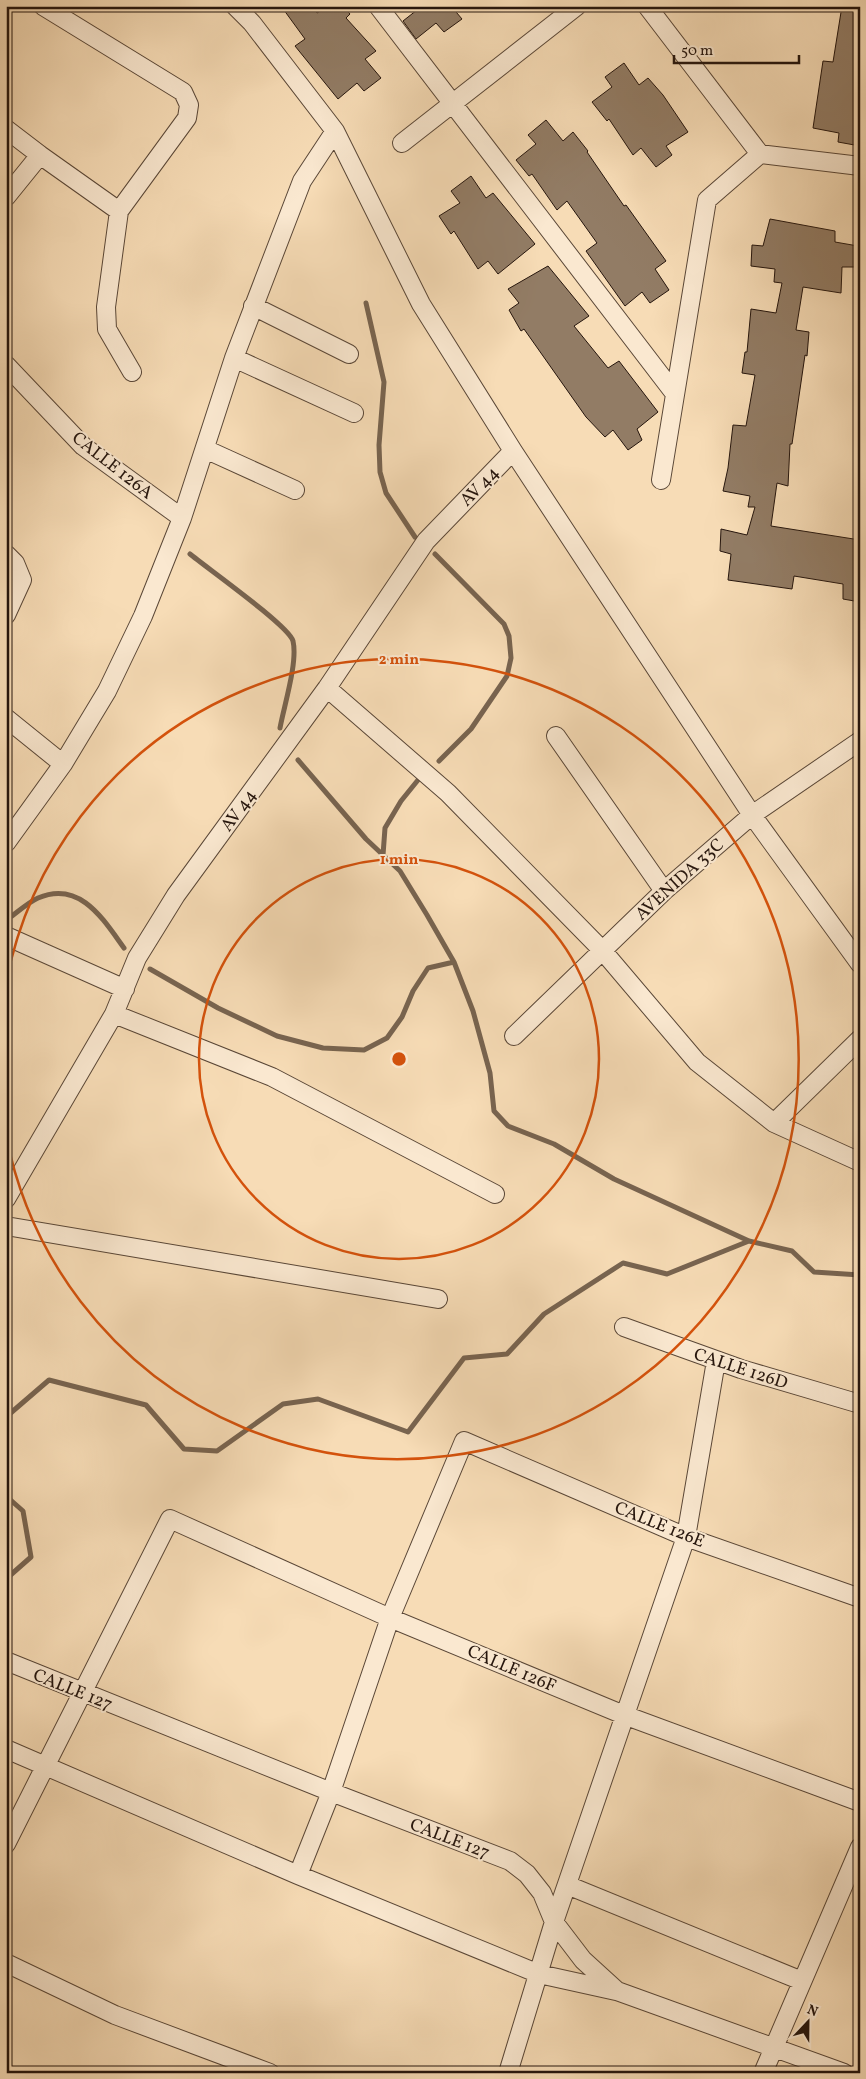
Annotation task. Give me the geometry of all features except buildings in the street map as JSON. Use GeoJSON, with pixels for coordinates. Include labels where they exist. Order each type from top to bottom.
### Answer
{"type":"FeatureCollection","features":[{"type":"Feature","properties":{"kind":"street"},"geometry":{"type":"LineString","coordinates":[[42,6],[183,92],[189,105],[187,118],[119,211],[106,307],[107,330],[132,372]]}},
{"type":"Feature","properties":{"kind":"street"},"geometry":{"type":"LineString","coordinates":[[236,6],[252,23],[335,131],[421,304],[513,451],[752,816],[860,964]]}},
{"type":"Feature","properties":{"kind":"street"},"geometry":{"type":"LineString","coordinates":[[378,6],[675,394]]}},
{"type":"Feature","properties":{"kind":"street"},"geometry":{"type":"LineString","coordinates":[[402,143],[576,6]]}},
{"type":"Feature","properties":{"kind":"street"},"geometry":{"type":"LineString","coordinates":[[647,6],[760,154],[860,166]]}},
{"type":"Feature","properties":{"kind":"street"},"geometry":{"type":"LineString","coordinates":[[6,129],[119,211]]}},
{"type":"Feature","properties":{"kind":"street"},"geometry":{"type":"LineString","coordinates":[[6,843],[63,764],[106,691],[143,616],[182,518],[234,358],[253,306],[302,181],[335,131]]}},
{"type":"Feature","properties":{"kind":"street"},"geometry":{"type":"LineString","coordinates":[[661,480],[707,200],[760,154]]}},
{"type":"Feature","properties":{"kind":"street"},"geometry":{"type":"LineString","coordinates":[[6,197],[40,155]]}},
{"type":"Feature","properties":{"kind":"street"},"geometry":{"type":"LineString","coordinates":[[253,306],[348,354]]}},
{"type":"Feature","properties":{"kind":"street"},"geometry":{"type":"LineString","coordinates":[[234,358],[354,413]]}},
{"type":"Feature","properties":{"kind":"street","name":"CALLE 126A"},"geometry":{"type":"LineString","coordinates":[[6,365],[83,446],[182,518]]}},
{"type":"Feature","properties":{"kind":"street"},"geometry":{"type":"LineString","coordinates":[[205,449],[296,490]]}},
{"type":"Feature","properties":{"kind":"street","name":"AV 44"},"geometry":{"type":"LineString","coordinates":[[6,1199],[114,1014],[126,989],[137,958],[176,895],[327,688],[426,541],[513,451]]}},
{"type":"Feature","properties":{"kind":"street"},"geometry":{"type":"LineString","coordinates":[[6,554],[15,563],[22,580],[6,615]]}},
{"type":"Feature","properties":{"kind":"street"},"geometry":{"type":"LineString","coordinates":[[327,688],[448,793],[602,950],[697,1062],[774,1123],[860,1162]]}},
{"type":"Feature","properties":{"kind":"street"},"geometry":{"type":"LineString","coordinates":[[6,718],[63,764]]}},
{"type":"Feature","properties":{"kind":"street"},"geometry":{"type":"LineString","coordinates":[[556,736],[664,891]]}},
{"type":"Feature","properties":{"kind":"street","name":"AVENIDA 33C"},"geometry":{"type":"LineString","coordinates":[[514,1036],[664,891],[752,816],[860,741]]}},
{"type":"Feature","properties":{"kind":"street"},"geometry":{"type":"LineString","coordinates":[[6,936],[126,989]]}},
{"type":"Feature","properties":{"kind":"street"},"geometry":{"type":"LineString","coordinates":[[114,1014],[272,1077],[495,1194]]}},
{"type":"Feature","properties":{"kind":"street"},"geometry":{"type":"LineString","coordinates":[[774,1123],[860,1039]]}},
{"type":"Feature","properties":{"kind":"street"},"geometry":{"type":"LineString","coordinates":[[6,1226],[438,1299]]}},
{"type":"Feature","properties":{"kind":"street","name":"CALLE 126D"},"geometry":{"type":"LineString","coordinates":[[624,1327],[716,1361],[860,1404]]}},
{"type":"Feature","properties":{"kind":"street"},"geometry":{"type":"LineString","coordinates":[[508,2073],[554,1922],[686,1537],[716,1361]]}},
{"type":"Feature","properties":{"kind":"street","name":"CALLE 126E"},"geometry":{"type":"LineString","coordinates":[[390,1618],[464,1441],[686,1537],[860,1598]]}},
{"type":"Feature","properties":{"kind":"street","name":"CALLE 126F"},"geometry":{"type":"LineString","coordinates":[[82,1693],[170,1519],[390,1618],[624,1715],[860,1802]]}},
{"type":"Feature","properties":{"kind":"street"},"geometry":{"type":"LineString","coordinates":[[298,1875],[331,1792],[390,1618]]}},
{"type":"Feature","properties":{"kind":"street","name":"CALLE 127"},"geometry":{"type":"LineString","coordinates":[[6,1661],[331,1792],[510,1861],[527,1874],[542,1893],[554,1922],[583,1960],[617,1991],[844,2073]]}},
{"type":"Feature","properties":{"kind":"street"},"geometry":{"type":"LineString","coordinates":[[6,1844],[82,1693]]}},
{"type":"Feature","properties":{"kind":"street"},"geometry":{"type":"LineString","coordinates":[[6,1749],[298,1875],[539,1974],[617,1991]]}},
{"type":"Feature","properties":{"kind":"street"},"geometry":{"type":"LineString","coordinates":[[762,2073],[860,1846]]}},
{"type":"Feature","properties":{"kind":"street"},"geometry":{"type":"LineString","coordinates":[[567,1885],[802,1981]]}},
{"type":"Feature","properties":{"kind":"street"},"geometry":{"type":"LineString","coordinates":[[6,1963],[115,2015],[270,2073]]}},
{"type":"Feature","properties":{"kind":"waterway"},"geometry":{"type":"LineString","coordinates":[[366,303],[384,382],[379,445],[380,472],[386,493],[415,537]]}},
{"type":"Feature","properties":{"kind":"waterway"},"geometry":{"type":"LineString","coordinates":[[190,554],[278,623],[293,641],[294,660],[280,728]]}},
{"type":"Feature","properties":{"kind":"waterway"},"geometry":{"type":"LineString","coordinates":[[435,554],[504,624],[509,636],[511,658],[507,676],[471,729],[439,761]]}},
{"type":"Feature","properties":{"kind":"waterway"},"geometry":{"type":"LineString","coordinates":[[298,760],[366,839],[400,871],[454,962],[473,1011],[490,1073],[494,1111],[508,1126],[554,1144],[614,1179],[749,1241],[792,1251],[814,1272],[860,1275]]}},
{"type":"Feature","properties":{"kind":"waterway"},"geometry":{"type":"LineString","coordinates":[[383,855],[385,828],[401,801],[418,780]]}},
{"type":"Feature","properties":{"kind":"waterway"},"geometry":{"type":"LineString","coordinates":[[12,916],[38,898],[53,894],[66,894],[78,898],[89,905],[108,925],[124,948]]}},
{"type":"Feature","properties":{"kind":"waterway"},"geometry":{"type":"LineString","coordinates":[[150,969],[218,1008],[277,1036],[323,1048],[364,1050],[387,1038],[402,1017],[413,991],[428,968],[454,962]]}},
{"type":"Feature","properties":{"kind":"waterway"},"geometry":{"type":"LineString","coordinates":[[6,1417],[49,1380],[146,1405],[184,1449],[217,1451],[283,1404],[318,1399],[408,1432],[464,1358],[507,1354],[544,1314],[623,1263],[667,1274],[749,1241]]}},
{"type":"Feature","properties":{"kind":"waterway"},"geometry":{"type":"LineString","coordinates":[[6,1496],[23,1511],[31,1557],[6,1579]]}}]}
